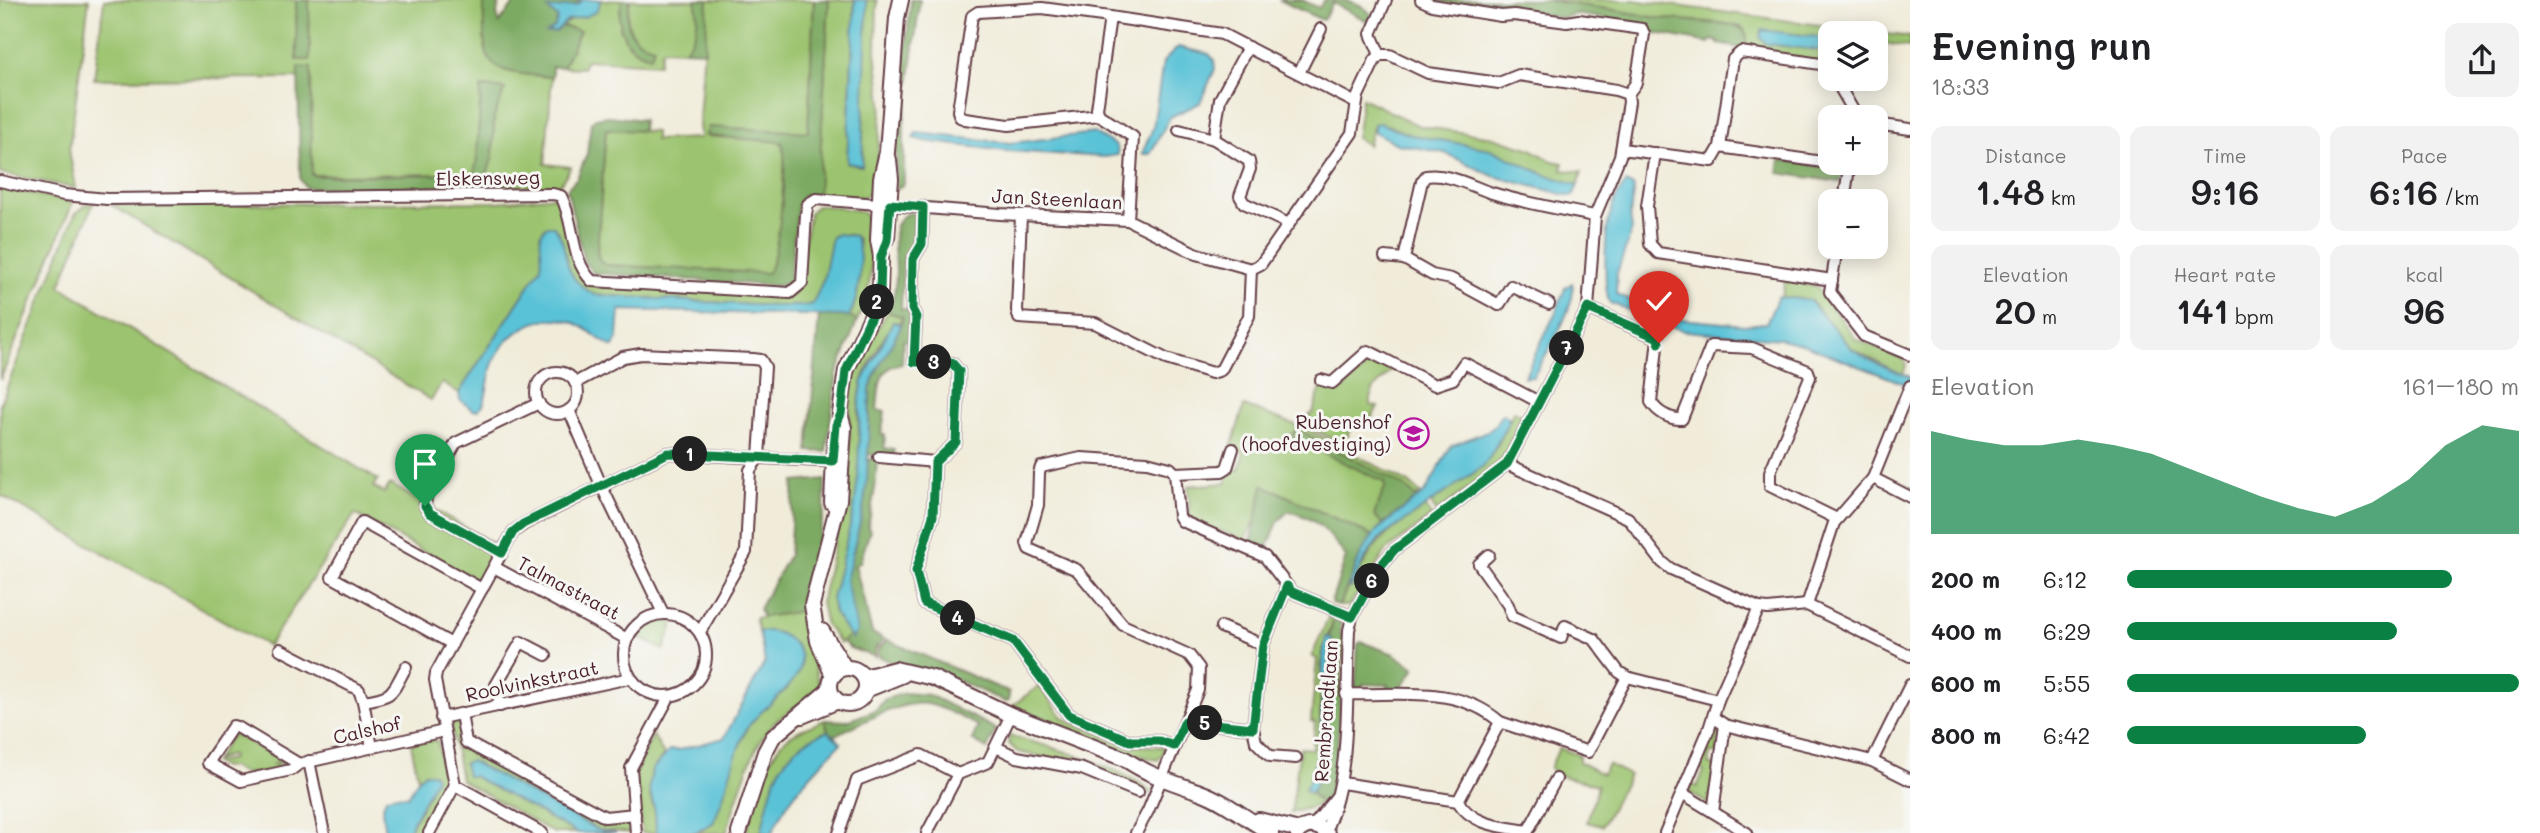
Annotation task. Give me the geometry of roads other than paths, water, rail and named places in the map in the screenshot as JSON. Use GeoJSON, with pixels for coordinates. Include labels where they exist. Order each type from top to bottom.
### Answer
{"type":"FeatureCollection","features":[{"type":"Feature","properties":{"kind":"street"},"geometry":{"type":"LineString","coordinates":[[895,0],[897,18]]}},
{"type":"Feature","properties":{"kind":"street"},"geometry":{"type":"LineString","coordinates":[[865,683],[860,700],[843,704],[814,620],[812,604],[834,515],[831,499],[838,462],[836,425],[841,414],[846,371],[880,292],[881,257],[887,240],[885,204],[891,179],[887,152],[897,18],[901,0]]}},
{"type":"Feature","properties":{"kind":"street"},"geometry":{"type":"LineString","coordinates":[[1380,55],[1371,34],[1386,0]]}},
{"type":"Feature","properties":{"kind":"street"},"geometry":{"type":"LineString","coordinates":[[1021,215],[1017,310],[1019,318],[1095,323],[1166,359],[1212,373],[1221,370],[1249,316],[1251,269],[1261,264],[1352,133],[1356,103],[1375,60],[1380,55],[1390,55],[1428,72],[1499,83],[1519,75],[1628,94],[1636,83],[1644,34],[1642,29],[1579,20],[1567,22],[1514,15],[1501,16],[1432,5],[1421,0]]}},
{"type":"Feature","properties":{"kind":"street"},"geometry":{"type":"LineString","coordinates":[[1099,115],[1009,125],[960,117],[958,111],[972,16],[978,12],[1042,8],[1222,34],[1356,103]]}},
{"type":"Feature","properties":{"kind":"street"},"geometry":{"type":"LineString","coordinates":[[1110,17],[1097,109],[1099,115],[1133,137],[1128,220]]}},
{"type":"Feature","properties":{"kind":"street"},"geometry":{"type":"LineString","coordinates":[[1299,73],[1321,29]]}},
{"type":"Feature","properties":{"kind":"street"},"geometry":{"type":"LineString","coordinates":[[1214,139],[1220,99],[1248,47]]}},
{"type":"Feature","properties":{"kind":"street"},"geometry":{"type":"LineString","coordinates":[[1622,149],[1712,161],[1720,147],[1733,60],[1741,52],[1818,64]]}},
{"type":"Feature","properties":{"kind":"street","name":"Rembrandtlaan"},"geometry":{"type":"LineString","coordinates":[[1312,831],[1334,813],[1342,783],[1352,617],[1378,569],[1394,550],[1507,464],[1588,308],[1595,216],[1622,149],[1628,94]]}},
{"type":"Feature","properties":{"kind":"street"},"geometry":{"type":"LineString","coordinates":[[1888,126],[1910,129]]}},
{"type":"Feature","properties":{"kind":"street"},"geometry":{"type":"LineString","coordinates":[[1179,130],[1214,139],[1249,161],[1250,169],[1240,196],[1244,203],[1289,224]]}},
{"type":"Feature","properties":{"kind":"street"},"geometry":{"type":"LineString","coordinates":[[1720,147],[1843,165],[1849,168],[1846,189]]}},
{"type":"Feature","properties":{"kind":"street"},"geometry":{"type":"LineString","coordinates":[[1655,153],[1647,206],[1650,244],[1658,253],[1832,279]]}},
{"type":"Feature","properties":{"kind":"street"},"geometry":{"type":"LineString","coordinates":[[1404,260],[1422,181],[1426,176],[1433,175],[1469,183],[1486,191],[1525,202],[1595,216]]}},
{"type":"Feature","properties":{"kind":"street","name":"Elskensweg"},"geometry":{"type":"LineString","coordinates":[[0,181],[64,195],[107,200],[553,194],[561,196],[567,207],[581,270],[592,281],[790,293],[802,283],[808,204],[816,199],[885,204]]}},
{"type":"Feature","properties":{"kind":"street","name":"Jan Steenlaan"},"geometry":{"type":"LineString","coordinates":[[885,204],[1128,220],[1197,254],[1251,269]]}},
{"type":"Feature","properties":{"kind":"street"},"geometry":{"type":"LineString","coordinates":[[923,207],[922,244],[913,259],[912,309],[916,317],[914,362],[952,363],[959,371],[956,442],[935,462],[933,516],[916,571],[924,603],[1013,641],[1069,715],[1130,741],[1159,741],[1174,746]]}},
{"type":"Feature","properties":{"kind":"street"},"geometry":{"type":"LineString","coordinates":[[1385,257],[1404,260],[1432,275],[1451,279],[1499,305],[1511,286],[1549,304]]}},
{"type":"Feature","properties":{"kind":"street"},"geometry":{"type":"LineString","coordinates":[[1835,259],[1830,292],[1864,336],[1910,355]]}},
{"type":"Feature","properties":{"kind":"street"},"geometry":{"type":"LineString","coordinates":[[1588,308],[1658,338],[1651,402],[1656,411],[1676,419],[1682,419],[1710,346],[1752,348],[1808,371],[1810,377],[1770,472],[1770,486],[1837,519]]}},
{"type":"Feature","properties":{"kind":"street"},"geometry":{"type":"LineString","coordinates":[[1321,380],[1332,383],[1368,351],[1435,385],[1453,379],[1464,363],[1539,402]]}},
{"type":"Feature","properties":{"kind":"street"},"geometry":{"type":"LineString","coordinates":[[575,383],[623,357],[641,354],[761,360],[765,367],[759,457],[750,470],[746,552],[700,632]]}},
{"type":"Feature","properties":{"kind":"street"},"geometry":{"type":"LineString","coordinates":[[559,372],[566,374],[575,383],[577,399],[569,410],[551,413],[539,403],[538,384],[547,375],[559,372]]}},
{"type":"Feature","properties":{"kind":"street"},"geometry":{"type":"LineString","coordinates":[[1807,605],[1833,523],[1873,478],[1910,387]]}},
{"type":"Feature","properties":{"kind":"street"},"geometry":{"type":"LineString","coordinates":[[502,553],[430,513],[425,506],[426,497],[456,443],[539,403]]}},
{"type":"Feature","properties":{"kind":"street"},"geometry":{"type":"LineString","coordinates":[[569,410],[601,485],[663,614]]}},
{"type":"Feature","properties":{"kind":"street"},"geometry":{"type":"LineString","coordinates":[[1175,473],[1222,471],[1227,468],[1233,449]]}},
{"type":"Feature","properties":{"kind":"street"},"geometry":{"type":"LineString","coordinates":[[429,833],[455,785],[441,718],[436,673],[513,532],[523,524],[668,453],[838,462]]}},
{"type":"Feature","properties":{"kind":"street"},"geometry":{"type":"LineString","coordinates":[[879,457],[935,462]]}},
{"type":"Feature","properties":{"kind":"street"},"geometry":{"type":"LineString","coordinates":[[1136,833],[1198,690],[1200,677],[1196,661],[1189,655],[1123,625],[1077,570],[1029,549],[1027,543],[1038,505],[1041,467],[1082,458],[1147,461],[1170,468],[1175,473],[1179,516],[1182,521],[1265,556],[1292,592],[1352,617]]}},
{"type":"Feature","properties":{"kind":"street"},"geometry":{"type":"LineString","coordinates":[[1507,464],[1628,517],[1662,562],[1671,569],[1759,608],[1807,605],[1910,656]]}},
{"type":"Feature","properties":{"kind":"street"},"geometry":{"type":"LineString","coordinates":[[1873,478],[1910,497]]}},
{"type":"Feature","properties":{"kind":"street"},"geometry":{"type":"LineString","coordinates":[[452,644],[332,577],[362,522],[482,589]]}},
{"type":"Feature","properties":{"kind":"street"},"geometry":{"type":"LineString","coordinates":[[1489,555],[1479,564],[1512,616],[1561,638],[1566,626],[1594,639],[1619,672],[1627,677],[1718,700]]}},
{"type":"Feature","properties":{"kind":"street","name":"Talmastraat"},"geometry":{"type":"LineString","coordinates":[[494,567],[627,639]]}},
{"type":"Feature","properties":{"kind":"street"},"geometry":{"type":"LineString","coordinates":[[1287,586],[1263,645],[1253,728],[1256,743],[1270,755],[1296,758]]}},
{"type":"Feature","properties":{"kind":"street"},"geometry":{"type":"LineString","coordinates":[[1665,833],[1714,718],[1718,700],[1759,608]]}},
{"type":"Feature","properties":{"kind":"street"},"geometry":{"type":"LineString","coordinates":[[663,614],[677,615],[690,621],[700,632],[706,645],[707,659],[703,673],[689,689],[668,697],[647,693],[630,678],[624,657],[627,639],[637,624],[649,617],[663,614]]}},
{"type":"Feature","properties":{"kind":"street"},"geometry":{"type":"LineString","coordinates":[[1221,627],[1263,645]]}},
{"type":"Feature","properties":{"kind":"street"},"geometry":{"type":"LineString","coordinates":[[500,706],[496,685],[522,642],[546,655]]}},
{"type":"Feature","properties":{"kind":"street"},"geometry":{"type":"LineString","coordinates":[[280,649],[359,690],[372,747]]}},
{"type":"Feature","properties":{"kind":"street"},"geometry":{"type":"LineString","coordinates":[[363,701],[386,697],[406,667]]}},
{"type":"Feature","properties":{"kind":"street"},"geometry":{"type":"LineString","coordinates":[[738,832],[765,752],[773,737],[788,722],[855,670],[865,683]]}},
{"type":"Feature","properties":{"kind":"street"},"geometry":{"type":"LineString","coordinates":[[865,683],[908,673],[933,678],[1011,715],[1125,759],[1139,760],[1163,774],[1184,778],[1200,792],[1271,833]]}},
{"type":"Feature","properties":{"kind":"street"},"geometry":{"type":"LineString","coordinates":[[1346,694],[1450,696],[1490,713],[1500,722],[1588,752],[1627,677]]}},
{"type":"Feature","properties":{"kind":"street","name":"Roolvinkstraat"},"geometry":{"type":"LineString","coordinates":[[441,718],[630,678]]}},
{"type":"Feature","properties":{"kind":"street"},"geometry":{"type":"LineString","coordinates":[[1872,761],[1910,685]]}},
{"type":"Feature","properties":{"kind":"street"},"geometry":{"type":"LineString","coordinates":[[636,833],[631,768],[668,697]]}},
{"type":"Feature","properties":{"kind":"street"},"geometry":{"type":"LineString","coordinates":[[461,714],[466,742],[605,817],[635,814]]}},
{"type":"Feature","properties":{"kind":"street"},"geometry":{"type":"LineString","coordinates":[[927,833],[958,774],[988,762],[1011,715]]}},
{"type":"Feature","properties":{"kind":"street"},"geometry":{"type":"LineString","coordinates":[[1714,718],[1725,725],[1872,761],[1910,780]]}},
{"type":"Feature","properties":{"kind":"street"},"geometry":{"type":"LineString","coordinates":[[1185,721],[1253,728]]}},
{"type":"Feature","properties":{"kind":"street"},"geometry":{"type":"LineString","coordinates":[[1458,801],[1500,722]]}},
{"type":"Feature","properties":{"kind":"street"},"geometry":{"type":"LineString","coordinates":[[1713,812],[1725,725]]}},
{"type":"Feature","properties":{"kind":"street","name":"Calshof"},"geometry":{"type":"LineString","coordinates":[[304,763],[233,726],[208,763],[241,781],[291,770],[304,763],[444,731]]}},
{"type":"Feature","properties":{"kind":"street"},"geometry":{"type":"LineString","coordinates":[[996,747],[1017,757],[1082,769],[1138,792]]}},
{"type":"Feature","properties":{"kind":"street"},"geometry":{"type":"LineString","coordinates":[[839,833],[857,780],[921,755],[958,774]]}},
{"type":"Feature","properties":{"kind":"street"},"geometry":{"type":"LineString","coordinates":[[304,763],[324,833]]}},
{"type":"Feature","properties":{"kind":"street"},"geometry":{"type":"LineString","coordinates":[[1458,801],[1462,808],[1485,824],[1528,831],[1556,779]]}},
{"type":"Feature","properties":{"kind":"street"},"geometry":{"type":"LineString","coordinates":[[1342,783],[1458,801]]}},
{"type":"Feature","properties":{"kind":"street"},"geometry":{"type":"LineString","coordinates":[[455,785],[542,833]]}},
{"type":"Feature","properties":{"kind":"street"},"geometry":{"type":"LineString","coordinates":[[1682,793],[1747,833]]}},
{"type":"Feature","properties":{"kind":"street"},"geometry":{"type":"LineString","coordinates":[[1250,819],[1312,831]]}},
{"type":"Feature","properties":{"kind":"water"},"geometry":{"type":"Polygon","coordinates":[[[582,0],[601,0],[597,11],[567,21],[556,32],[547,33],[555,27],[558,18],[548,9],[577,5],[582,0]]]}},
{"type":"Feature","properties":{"kind":"water"},"geometry":{"type":"Polygon","coordinates":[[[855,0],[866,0],[867,6],[862,166],[847,163],[855,0]]]}},
{"type":"Feature","properties":{"kind":"water"},"geometry":{"type":"Polygon","coordinates":[[[1762,30],[1818,37],[1818,50],[1767,44],[1760,38],[1762,30]]]}},
{"type":"Feature","properties":{"kind":"water"},"geometry":{"type":"Polygon","coordinates":[[[1178,47],[1209,54],[1214,60],[1215,69],[1200,103],[1170,117],[1150,154],[1142,154],[1153,128],[1163,62],[1178,47]]]}},
{"type":"Feature","properties":{"kind":"water"},"geometry":{"type":"Polygon","coordinates":[[[1379,123],[1411,135],[1490,149],[1541,173],[1578,185],[1574,195],[1570,196],[1493,176],[1445,153],[1397,144],[1374,132],[1374,124],[1379,123]]]}},
{"type":"Feature","properties":{"kind":"water"},"geometry":{"type":"Polygon","coordinates":[[[916,133],[1010,143],[1094,133],[1117,146],[1118,155],[1105,157],[1006,151],[924,141],[913,138],[916,133]]]}},
{"type":"Feature","properties":{"kind":"water"},"geometry":{"type":"Polygon","coordinates":[[[1626,183],[1634,187],[1630,215],[1632,230],[1617,273],[1616,294],[1681,319],[1744,325],[1766,323],[1778,297],[1809,300],[1852,349],[1876,363],[1910,377],[1910,386],[1805,345],[1781,339],[1684,331],[1610,303],[1606,274],[1608,226],[1610,214],[1626,183]]]}},
{"type":"Feature","properties":{"kind":"water"},"geometry":{"type":"Polygon","coordinates":[[[548,226],[554,226],[560,236],[575,279],[595,295],[771,306],[813,304],[824,278],[832,237],[838,234],[855,236],[860,265],[856,298],[849,316],[620,310],[618,337],[613,347],[577,324],[552,319],[539,321],[507,341],[491,368],[483,405],[478,410],[473,410],[460,400],[459,393],[540,269],[540,239],[548,226]]]}},
{"type":"Feature","properties":{"kind":"water"},"geometry":{"type":"Polygon","coordinates":[[[1572,283],[1570,303],[1559,330],[1533,377],[1524,377],[1565,288],[1572,283]]]}},
{"type":"Feature","properties":{"kind":"water"},"geometry":{"type":"Polygon","coordinates":[[[893,322],[901,326],[874,376],[870,389],[867,480],[863,510],[846,580],[857,631],[852,639],[834,613],[832,600],[854,509],[863,381],[893,322]]]}},
{"type":"Feature","properties":{"kind":"water"},"geometry":{"type":"Polygon","coordinates":[[[1502,414],[1509,417],[1508,423],[1482,467],[1379,539],[1364,560],[1351,588],[1348,587],[1361,554],[1376,531],[1426,491],[1451,446],[1492,429],[1502,414]]]}},
{"type":"Feature","properties":{"kind":"water"},"geometry":{"type":"Polygon","coordinates":[[[759,632],[782,635],[795,645],[801,657],[800,668],[794,679],[746,730],[713,823],[694,833],[656,833],[655,812],[649,788],[652,770],[670,750],[724,738],[765,662],[759,632]]]}},
{"type":"Feature","properties":{"kind":"water"},"geometry":{"type":"Polygon","coordinates":[[[1326,637],[1332,638],[1328,659],[1327,751],[1324,766],[1311,793],[1305,790],[1312,774],[1319,740],[1326,637]]]}},
{"type":"Feature","properties":{"kind":"water"},"geometry":{"type":"Polygon","coordinates":[[[828,731],[841,743],[793,796],[772,833],[761,833],[779,770],[797,748],[828,731]]]}},
{"type":"Feature","properties":{"kind":"water"},"geometry":{"type":"Polygon","coordinates":[[[471,761],[598,830],[616,833],[577,833],[473,776],[467,776],[464,763],[471,761]]]}},
{"type":"Feature","properties":{"kind":"water"},"geometry":{"type":"Polygon","coordinates":[[[425,773],[433,773],[436,778],[407,833],[385,833],[382,809],[386,798],[393,795],[408,796],[425,773]]]}},
{"type":"Feature","properties":{"kind":"place","name":"Rubenshof (hoofdvestiging)"},"geometry":{"type":"Point","coordinates":[1414,433]}}]}
